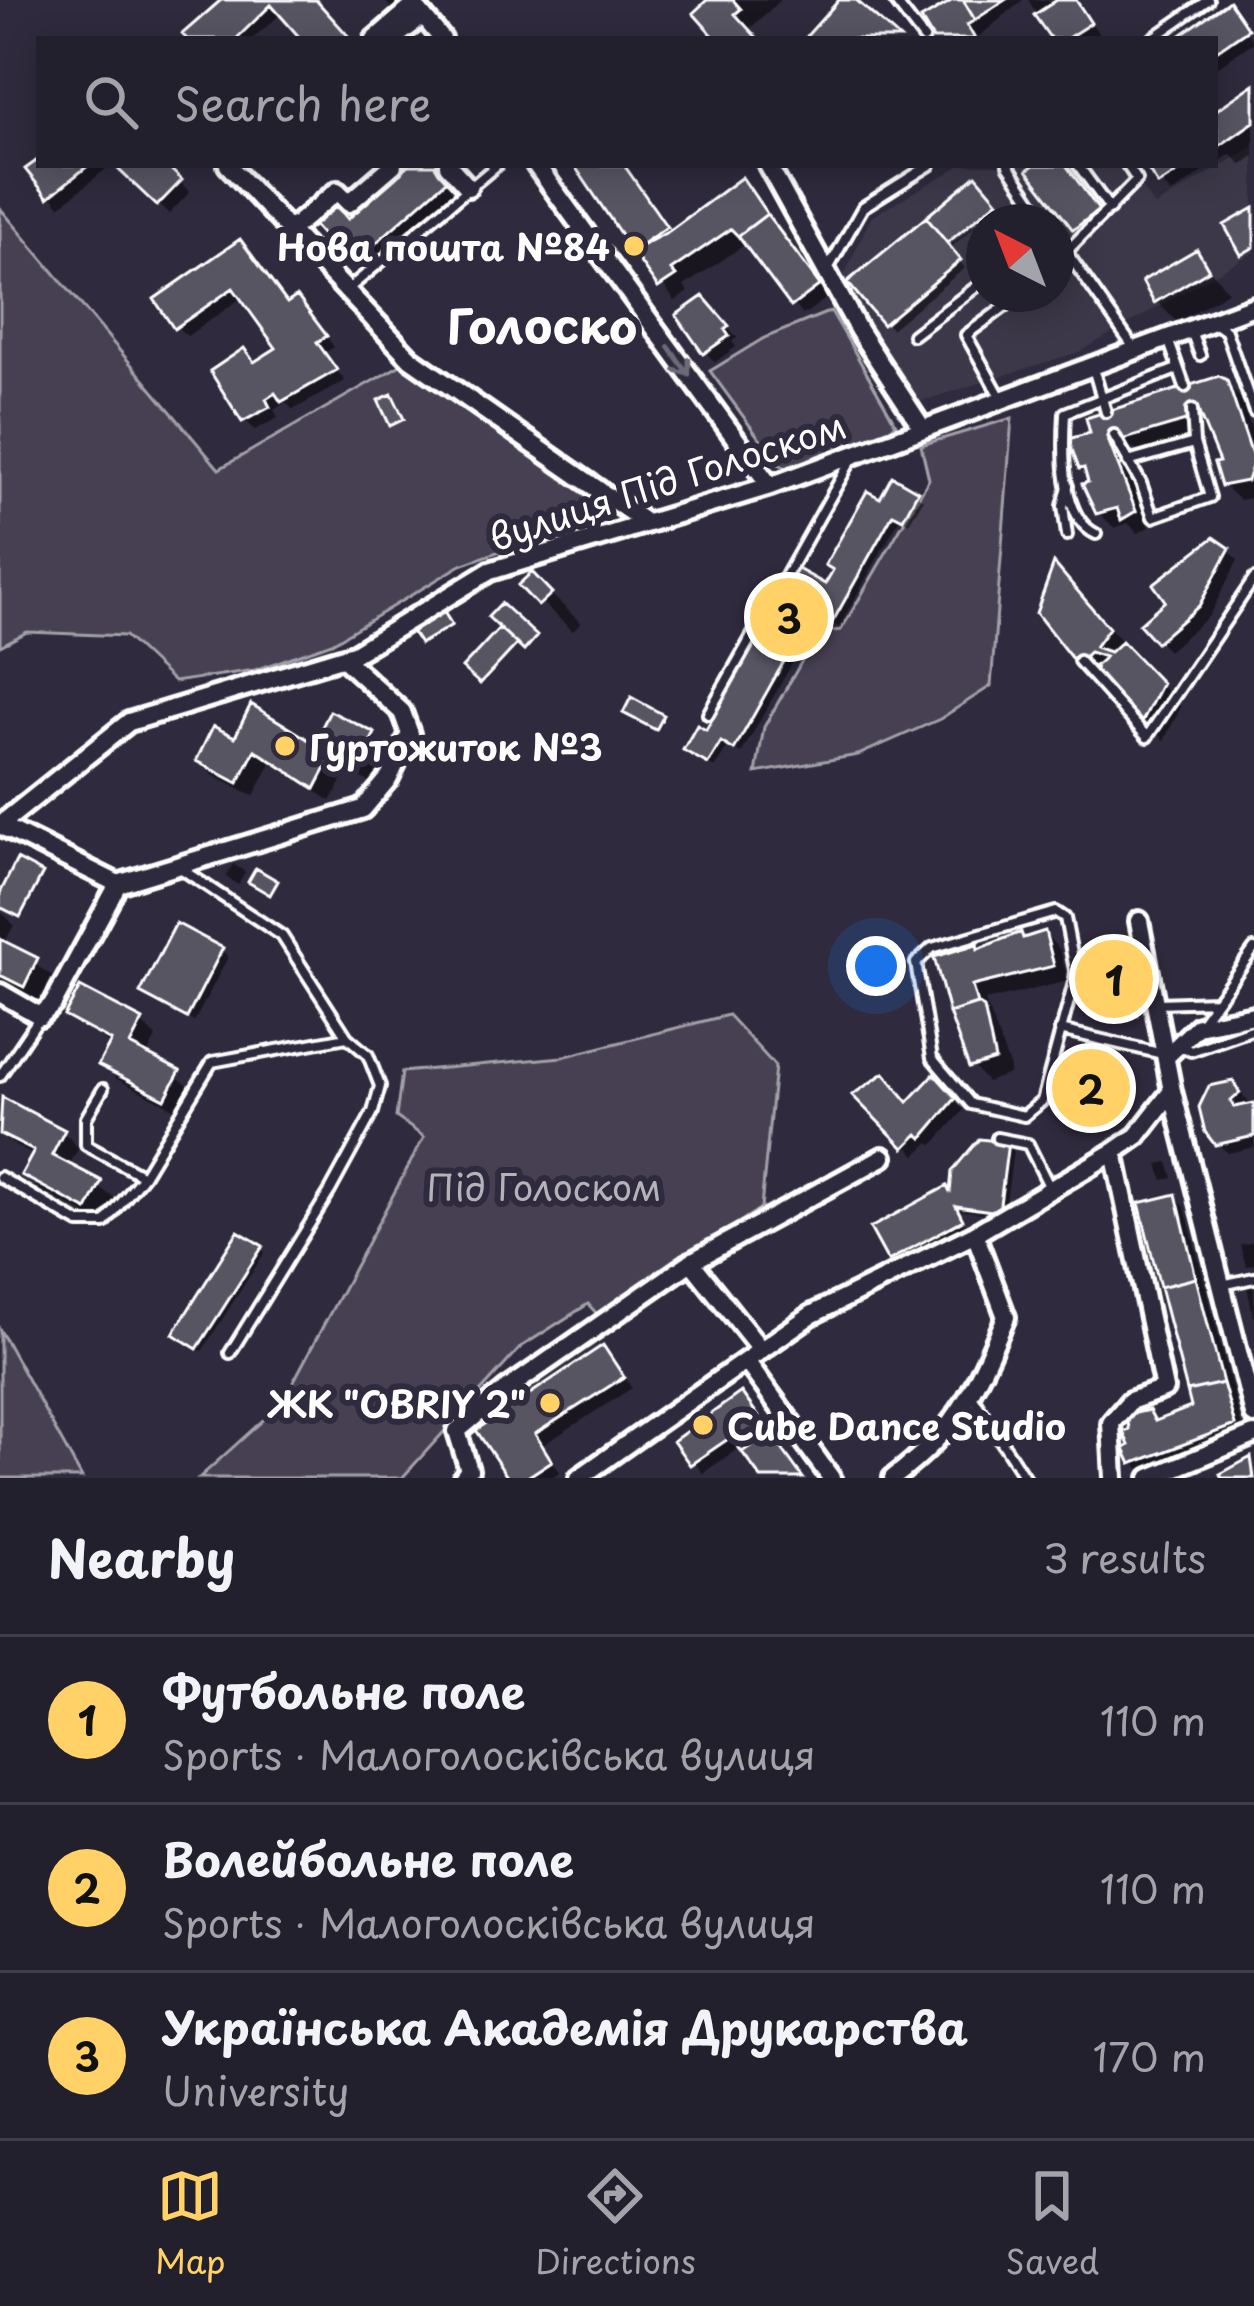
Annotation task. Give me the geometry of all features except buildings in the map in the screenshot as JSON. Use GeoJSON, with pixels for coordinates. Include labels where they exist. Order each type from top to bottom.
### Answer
{"type":"FeatureCollection","features":[{"type":"Feature","properties":{"kind":"street"},"geometry":{"type":"LineString","coordinates":[[379,36],[409,10],[418,11],[439,36]]}},
{"type":"Feature","properties":{"kind":"street"},"geometry":{"type":"LineString","coordinates":[[397,36],[418,20],[418,11]]}},
{"type":"Feature","properties":{"kind":"street"},"geometry":{"type":"LineString","coordinates":[[233,168],[411,359],[646,523]]}},
{"type":"Feature","properties":{"kind":"street"},"geometry":{"type":"LineString","coordinates":[[290,231],[337,190],[349,203],[390,168]]}},
{"type":"Feature","properties":{"kind":"street"},"geometry":{"type":"LineString","coordinates":[[451,168],[467,187]]}},
{"type":"Feature","properties":{"kind":"street"},"geometry":{"type":"LineString","coordinates":[[538,168],[770,486]]}},
{"type":"Feature","properties":{"kind":"street"},"geometry":{"type":"LineString","coordinates":[[770,168],[859,331],[923,429]]}},
{"type":"Feature","properties":{"kind":"street","name":"вулиця Під Голоском"},"geometry":{"type":"LineString","coordinates":[[0,825],[129,722],[343,658],[490,571],[770,486],[1254,307]]}},
{"type":"Feature","properties":{"kind":"street"},"geometry":{"type":"LineString","coordinates":[[0,825],[118,884],[363,809],[389,778],[410,734],[408,724],[343,658]]}},
{"type":"Feature","properties":{"kind":"street"},"geometry":{"type":"LineString","coordinates":[[0,993],[40,1016],[53,1004],[118,884]]}},
{"type":"Feature","properties":{"kind":"street"},"geometry":{"type":"LineString","coordinates":[[1138,921],[1173,1050],[1172,1091],[1254,1415]]}},
{"type":"Feature","properties":{"kind":"street"},"geometry":{"type":"LineString","coordinates":[[1173,1050],[1198,1026],[1254,1015]]}},
{"type":"Feature","properties":{"kind":"street"},"geometry":{"type":"LineString","coordinates":[[579,1478],[811,1315],[975,1234],[1114,1152],[1136,1136],[1172,1091]]}},
{"type":"Feature","properties":{"kind":"street"},"geometry":{"type":"LineString","coordinates":[[1114,1152],[1164,1388],[1130,1401],[1111,1423],[1114,1478]]}},
{"type":"Feature","properties":{"kind":"street"},"geometry":{"type":"LineString","coordinates":[[463,1478],[469,1470],[458,1431],[506,1390],[692,1262],[884,1157]]}},
{"type":"Feature","properties":{"kind":"street"},"geometry":{"type":"LineString","coordinates":[[893,1478],[942,1441],[971,1395],[1006,1317],[975,1234]]}},
{"type":"Feature","properties":{"kind":"street"},"geometry":{"type":"LineString","coordinates":[[692,1262],[831,1478]]}},
{"type":"Feature","properties":{"kind":"street"},"geometry":{"type":"LineString","coordinates":[[1150,1478],[1254,1435]]}},
{"type":"Feature","properties":{"kind":"lane"},"geometry":{"type":"LineString","coordinates":[[894,0],[922,36]]}},
{"type":"Feature","properties":{"kind":"lane"},"geometry":{"type":"LineString","coordinates":[[1156,36],[1208,0]]}},
{"type":"Feature","properties":{"kind":"lane"},"geometry":{"type":"LineString","coordinates":[[346,291],[493,168]]}},
{"type":"Feature","properties":{"kind":"lane"},"geometry":{"type":"LineString","coordinates":[[828,270],[863,207],[925,168]]}},
{"type":"Feature","properties":{"kind":"lane"},"geometry":{"type":"LineString","coordinates":[[1010,168],[1034,204]]}},
{"type":"Feature","properties":{"kind":"lane"},"geometry":{"type":"LineString","coordinates":[[1080,168],[1110,209]]}},
{"type":"Feature","properties":{"kind":"lane"},"geometry":{"type":"LineString","coordinates":[[1074,244],[1137,180],[1129,168]]}},
{"type":"Feature","properties":{"kind":"lane"},"geometry":{"type":"LineString","coordinates":[[1074,263],[1135,349]]}},
{"type":"Feature","properties":{"kind":"lane"},"geometry":{"type":"LineString","coordinates":[[913,335],[966,295]]}},
{"type":"Feature","properties":{"kind":"lane"},"geometry":{"type":"LineString","coordinates":[[997,312],[966,335],[1001,399]]}},
{"type":"Feature","properties":{"kind":"lane"},"geometry":{"type":"LineString","coordinates":[[1212,321],[1226,331],[1254,412]]}},
{"type":"Feature","properties":{"kind":"lane"},"geometry":{"type":"LineString","coordinates":[[1190,329],[1200,356]]}},
{"type":"Feature","properties":{"kind":"lane"},"geometry":{"type":"LineString","coordinates":[[1168,338],[1185,387]]}},
{"type":"Feature","properties":{"kind":"lane"},"geometry":{"type":"LineString","coordinates":[[1092,364],[1106,412]]}},
{"type":"Feature","properties":{"kind":"lane"},"geometry":{"type":"LineString","coordinates":[[1096,534],[1076,512],[1068,485],[1065,413],[1178,369]]}},
{"type":"Feature","properties":{"kind":"lane"},"geometry":{"type":"LineString","coordinates":[[1114,435],[1153,517],[1210,497],[1194,443],[1192,410]]}},
{"type":"Feature","properties":{"kind":"lane"},"geometry":{"type":"LineString","coordinates":[[1128,462],[1194,443]]}},
{"type":"Feature","properties":{"kind":"lane"},"geometry":{"type":"LineString","coordinates":[[708,714],[854,455]]}},
{"type":"Feature","properties":{"kind":"lane"},"geometry":{"type":"LineString","coordinates":[[1067,535],[1063,506],[1068,485]]}},
{"type":"Feature","properties":{"kind":"lane"},"geometry":{"type":"LineString","coordinates":[[1079,661],[1147,737],[1254,579]]}},
{"type":"Feature","properties":{"kind":"lane"},"geometry":{"type":"LineString","coordinates":[[176,866],[282,936],[347,1036],[368,1055],[380,1086],[373,1112],[230,1353]]}},
{"type":"Feature","properties":{"kind":"lane"},"geometry":{"type":"LineString","coordinates":[[1056,912],[1065,918],[1076,975],[1060,1030],[1042,1101],[1024,1116],[971,1104],[932,1058],[916,963],[932,948],[1056,912]]}},
{"type":"Feature","properties":{"kind":"lane"},"geometry":{"type":"LineString","coordinates":[[1198,1026],[1254,950]]}},
{"type":"Feature","properties":{"kind":"lane"},"geometry":{"type":"LineString","coordinates":[[1158,1003],[1216,1001]]}},
{"type":"Feature","properties":{"kind":"lane"},"geometry":{"type":"LineString","coordinates":[[0,1076],[40,1016]]}},
{"type":"Feature","properties":{"kind":"lane"},"geometry":{"type":"LineString","coordinates":[[1060,1030],[1190,1051],[1254,1029]]}},
{"type":"Feature","properties":{"kind":"lane"},"geometry":{"type":"LineString","coordinates":[[0,1177],[79,1223],[105,1223],[143,1176],[212,1062],[347,1036]]}},
{"type":"Feature","properties":{"kind":"lane"},"geometry":{"type":"LineString","coordinates":[[103,1089],[86,1118],[86,1145],[143,1176]]}},
{"type":"Feature","properties":{"kind":"lane"},"geometry":{"type":"LineString","coordinates":[[997,1138],[1028,1144],[1051,1189]]}},
{"type":"Feature","properties":{"kind":"lane"},"geometry":{"type":"LineString","coordinates":[[1221,1285],[1254,1278]]}},
{"type":"Feature","properties":{"kind":"lane"},"geometry":{"type":"LineString","coordinates":[[971,1395],[1025,1478]]}},
{"type":"Feature","properties":{"kind":"shaded area"},"geometry":{"type":"Polygon","coordinates":[[[1254,146],[1254,252],[1079,352],[913,404],[842,280],[871,217],[956,168],[1127,168],[1155,206],[1254,146]]]}},
{"type":"Feature","properties":{"kind":"green space"},"geometry":{"type":"Polygon","coordinates":[[[0,208],[219,469],[411,359],[593,480],[578,523],[461,565],[332,643],[255,670],[174,682],[125,636],[27,632],[0,646],[0,208]]]}},
{"type":"Feature","properties":{"kind":"green space"},"geometry":{"type":"Polygon","coordinates":[[[831,311],[896,424],[881,437],[791,470],[778,464],[710,371],[764,338],[831,311]]]}},
{"type":"Feature","properties":{"kind":"green space"},"geometry":{"type":"Polygon","coordinates":[[[1012,418],[991,686],[940,719],[858,755],[756,773],[764,727],[818,633],[841,630],[929,479],[921,445],[1012,418]]]}},
{"type":"Feature","properties":{"kind":"green space"},"geometry":{"type":"Polygon","coordinates":[[[1093,942],[1137,943],[1137,1016],[1091,1016],[1093,942]]]}},
{"type":"Feature","properties":{"kind":"green space","name":"Під Голоском"},"geometry":{"type":"Polygon","coordinates":[[[728,1015],[775,1066],[761,1208],[598,1315],[588,1304],[521,1347],[402,1478],[199,1478],[282,1403],[424,1137],[396,1117],[402,1072],[562,1057],[728,1015]]]}},
{"type":"Feature","properties":{"kind":"green space"},"geometry":{"type":"Polygon","coordinates":[[[1076,1065],[1117,1077],[1106,1113],[1064,1099],[1076,1065]]]}},
{"type":"Feature","properties":{"kind":"green space"},"geometry":{"type":"Polygon","coordinates":[[[0,1330],[82,1478],[0,1478],[0,1330]]]}},
{"type":"Feature","properties":{"kind":"place","name":"Нова пошта №84"},"geometry":{"type":"Point","coordinates":[634,246]}},
{"type":"Feature","properties":{"kind":"place","name":"Українська Академія Друкарства"},"geometry":{"type":"Point","coordinates":[789,617]}},
{"type":"Feature","properties":{"kind":"place","name":"Гуртожиток №3"},"geometry":{"type":"Point","coordinates":[285,746]}},
{"type":"Feature","properties":{"kind":"place","name":"Футбольне поле"},"geometry":{"type":"Point","coordinates":[1114,979]}},
{"type":"Feature","properties":{"kind":"place","name":"Волейбольне поле"},"geometry":{"type":"Point","coordinates":[1091,1088]}},
{"type":"Feature","properties":{"kind":"place","name":"ЖК \"OBRIY 2\""},"geometry":{"type":"Point","coordinates":[550,1403]}},
{"type":"Feature","properties":{"kind":"place","name":"Cube Dance Studio"},"geometry":{"type":"Point","coordinates":[703,1425]}},
{"type":"Feature","properties":{"kind":"district","name":"Голоско"},"geometry":{"type":"Point","coordinates":[542,324]}}]}
